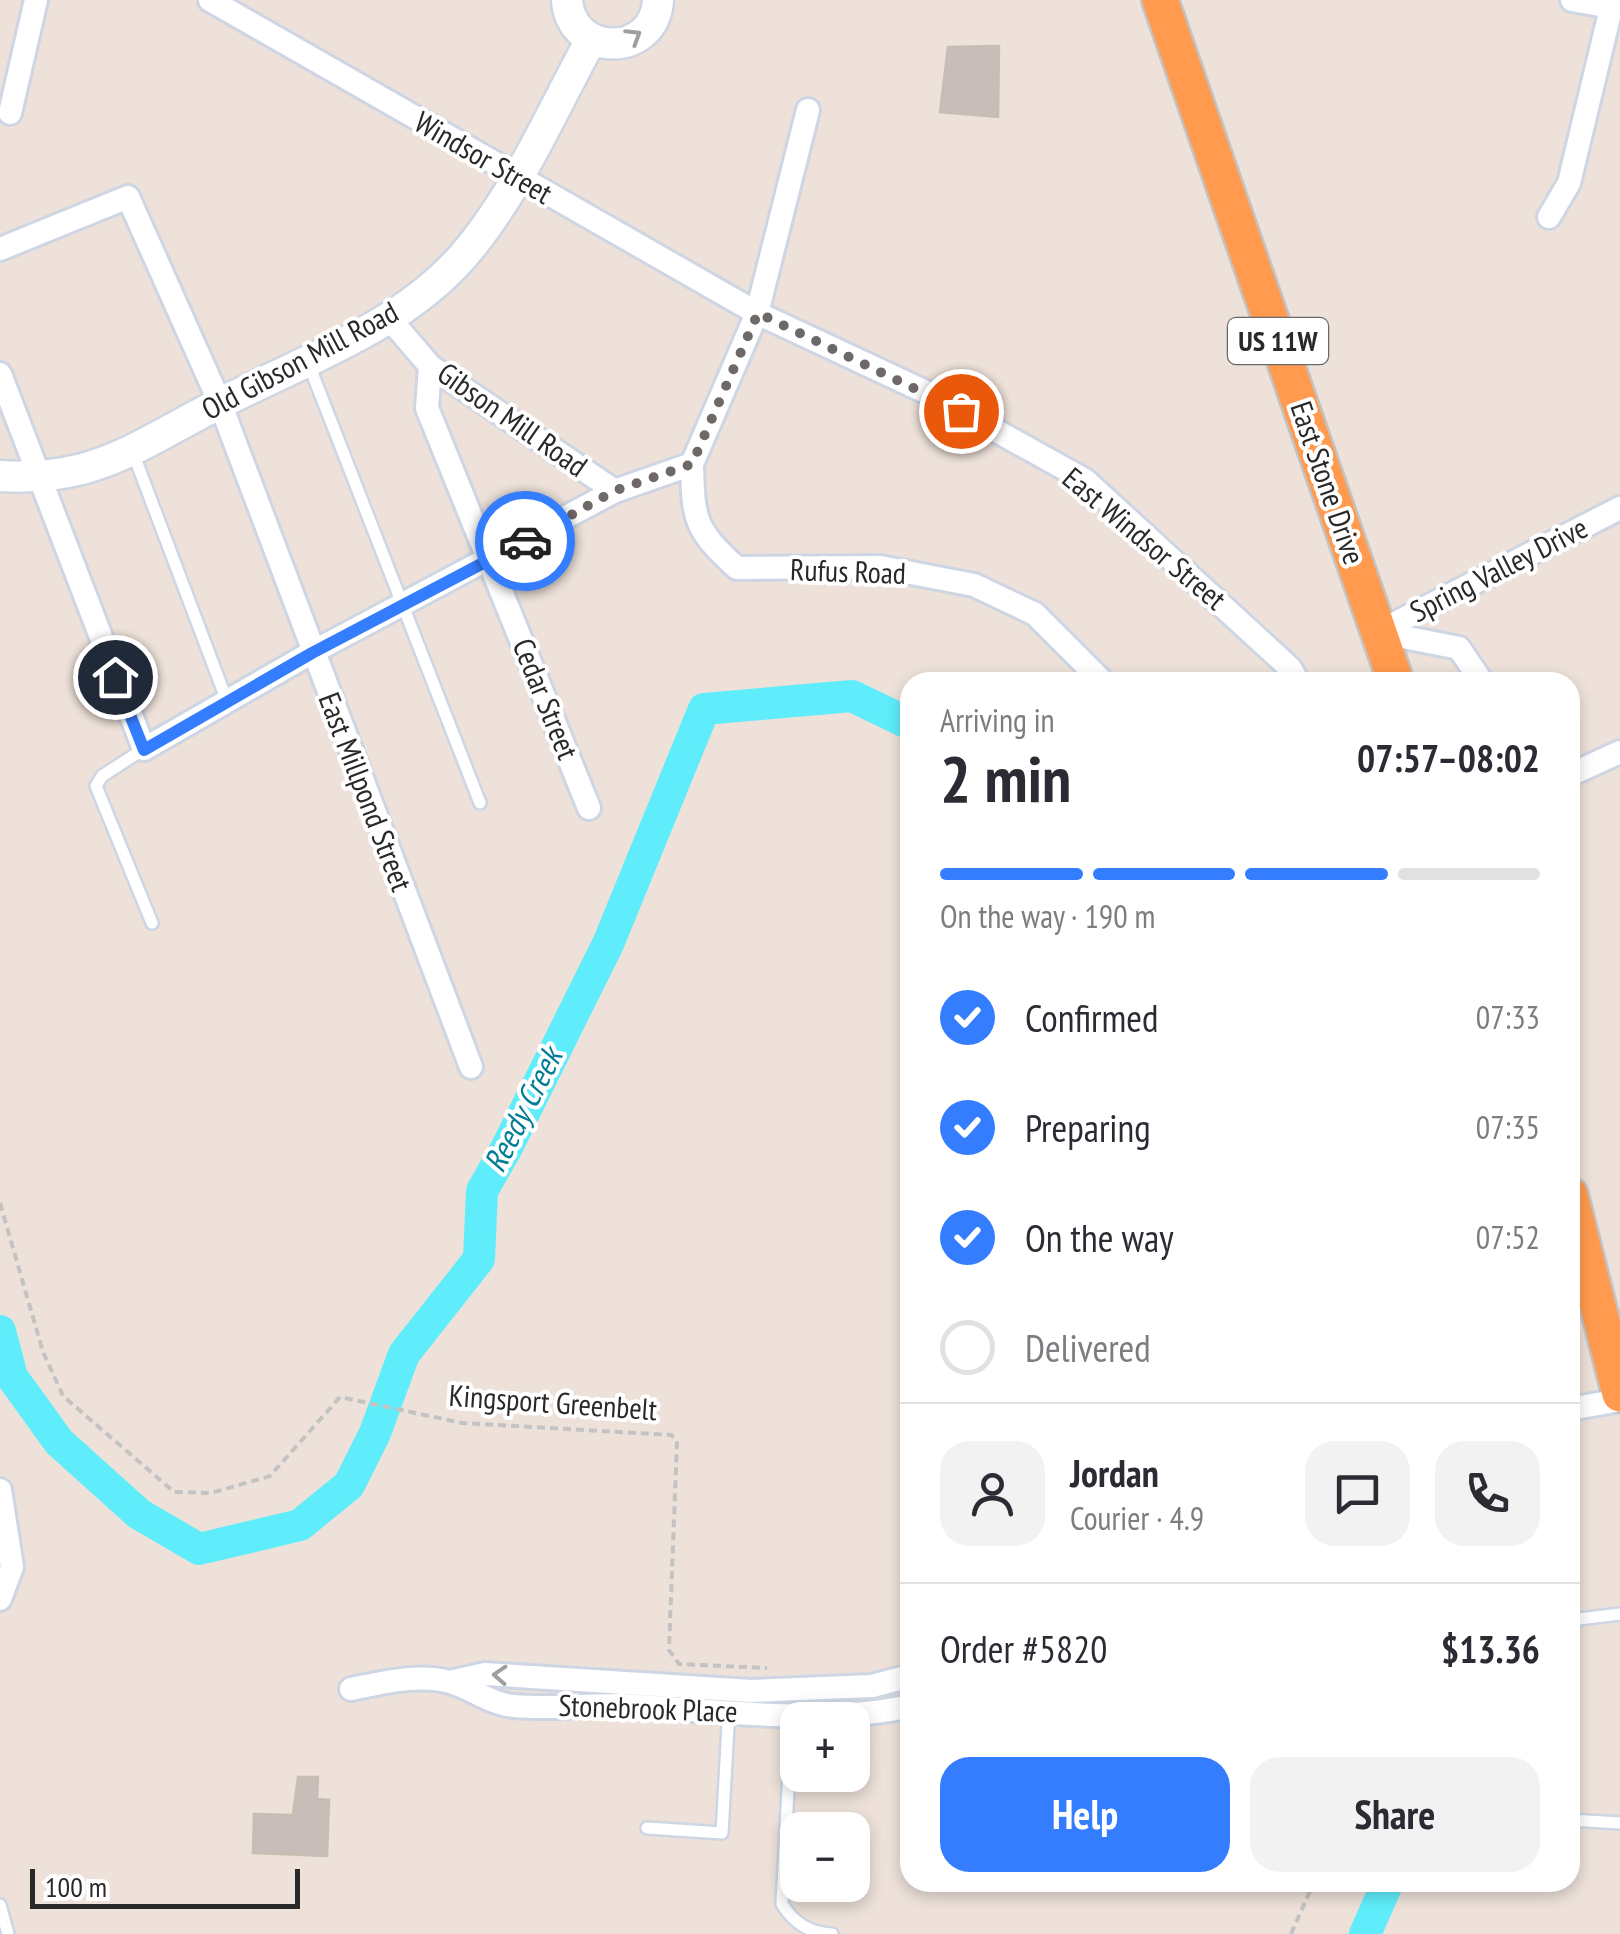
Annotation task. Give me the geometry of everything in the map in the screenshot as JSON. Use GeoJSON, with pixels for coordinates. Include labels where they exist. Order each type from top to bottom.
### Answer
{"type":"FeatureCollection","features":[{"type":"Feature","properties":{"kind":"highway","name":"East Stone Drive"},"geometry":{"type":"LineString","coordinates":[[1160,0],[1392,672]]}},
{"type":"Feature","properties":{"kind":"highway"},"geometry":{"type":"LineString","coordinates":[[1580,1235],[1620,1397]]}},
{"type":"Feature","properties":{"kind":"main road"},"geometry":{"type":"LineString","coordinates":[[567,0],[571,19],[591,40],[605,45],[634,40],[654,20],[658,0]]}},
{"type":"Feature","properties":{"kind":"main road","name":"Old Gibson Mill Road"},"geometry":{"type":"LineString","coordinates":[[0,476],[37,478],[85,468],[132,450],[389,318],[464,256],[515,176],[591,40]]}},
{"type":"Feature","properties":{"kind":"street"},"geometry":{"type":"LineString","coordinates":[[10,113],[36,0]]}},
{"type":"Feature","properties":{"kind":"street","name":"Windsor Street"},"geometry":{"type":"LineString","coordinates":[[210,0],[758,313]]}},
{"type":"Feature","properties":{"kind":"street"},"geometry":{"type":"LineString","coordinates":[[1549,217],[1568,184],[1612,4],[1572,0]]}},
{"type":"Feature","properties":{"kind":"street"},"geometry":{"type":"LineString","coordinates":[[692,464],[758,313],[808,110]]}},
{"type":"Feature","properties":{"kind":"street","name":"East Millpond Street"},"geometry":{"type":"LineString","coordinates":[[0,249],[128,197],[220,403],[471,1067]]}},
{"type":"Feature","properties":{"kind":"street","name":"East Windsor Street"},"geometry":{"type":"LineString","coordinates":[[758,313],[930,394],[1085,480],[1292,672]]}},
{"type":"Feature","properties":{"kind":"street","name":"Gibson Mill Road"},"geometry":{"type":"LineString","coordinates":[[389,318],[430,366],[614,491],[692,464]]}},
{"type":"Feature","properties":{"kind":"street","name":"Cedar Street"},"geometry":{"type":"LineString","coordinates":[[430,366],[427,408],[589,808]]}},
{"type":"Feature","properties":{"kind":"street"},"geometry":{"type":"LineString","coordinates":[[0,374],[144,750],[312,653],[490,561],[614,491]]}},
{"type":"Feature","properties":{"kind":"street","name":"Rufus Road"},"geometry":{"type":"LineString","coordinates":[[692,464],[693,512],[709,543],[737,568],[880,567],[974,585],[1036,614],[1093,672]]}},
{"type":"Feature","properties":{"kind":"street","name":"Spring Valley Drive"},"geometry":{"type":"LineString","coordinates":[[1378,632],[1620,508]]}},
{"type":"Feature","properties":{"kind":"street"},"geometry":{"type":"LineString","coordinates":[[1378,632],[1459,648],[1475,672]]}},
{"type":"Feature","properties":{"kind":"street"},"geometry":{"type":"LineString","coordinates":[[1580,770],[1620,752]]}},
{"type":"Feature","properties":{"kind":"street"},"geometry":{"type":"LineString","coordinates":[[1580,1407],[1620,1397]]}},
{"type":"Feature","properties":{"kind":"street"},"geometry":{"type":"LineString","coordinates":[[0,1490],[12,1568],[0,1599]]}},
{"type":"Feature","properties":{"kind":"street","name":"Stonebrook Place"},"geometry":{"type":"LineString","coordinates":[[351,1689],[408,1679],[450,1682],[512,1706],[635,1706],[792,1701],[900,1679]]}},
{"type":"Feature","properties":{"kind":"street","name":"Stonebrook Place"},"geometry":{"type":"LineString","coordinates":[[792,1701],[845,1713],[900,1707]]}},
{"type":"Feature","properties":{"kind":"lane"},"geometry":{"type":"LineString","coordinates":[[307,361],[480,803]]}},
{"type":"Feature","properties":{"kind":"lane"},"geometry":{"type":"LineString","coordinates":[[132,450],[227,702]]}},
{"type":"Feature","properties":{"kind":"lane"},"geometry":{"type":"LineString","coordinates":[[144,750],[102,776],[96,786],[152,922]]}},
{"type":"Feature","properties":{"kind":"lane"},"geometry":{"type":"LineString","coordinates":[[1580,1619],[1620,1614]]}},
{"type":"Feature","properties":{"kind":"lane"},"geometry":{"type":"LineString","coordinates":[[647,1828],[722,1833],[730,1701]]}},
{"type":"Feature","properties":{"kind":"lane"},"geometry":{"type":"LineString","coordinates":[[792,1701],[782,1904],[806,1929],[832,1934]]}},
{"type":"Feature","properties":{"kind":"lane"},"geometry":{"type":"LineString","coordinates":[[1580,1821],[1620,1823]]}},
{"type":"Feature","properties":{"kind":"lane"},"geometry":{"type":"LineString","coordinates":[[0,1905],[8,1934]]}},
{"type":"Feature","properties":{"kind":"path","name":"Kingsport Greenbelt"},"geometry":{"type":"LineString","coordinates":[[0,1203],[43,1352],[63,1396],[174,1492],[211,1493],[270,1476],[340,1397],[462,1423],[671,1435],[677,1441],[677,1482],[669,1650],[680,1664],[778,1669]]}},
{"type":"Feature","properties":{"kind":"path"},"geometry":{"type":"LineString","coordinates":[[1291,1934],[1310,1892]]}},
{"type":"Feature","properties":{"kind":"building"},"geometry":{"type":"Polygon","coordinates":[[[999,46],[998,117],[940,112],[948,47],[999,46]]]}},
{"type":"Feature","properties":{"kind":"building"},"geometry":{"type":"Polygon","coordinates":[[[298,1777],[318,1777],[317,1799],[329,1800],[327,1856],[253,1853],[254,1814],[293,1815],[298,1777]]]}},
{"type":"Feature","properties":{"kind":"waterway","name":"Reedy Creek"},"geometry":{"type":"LineString","coordinates":[[0,1331],[12,1377],[59,1442],[139,1514],[199,1549],[300,1525],[349,1485],[375,1433],[404,1354],[479,1259],[482,1191],[608,944],[704,709],[852,696],[900,719]]}},
{"type":"Feature","properties":{"kind":"waterway","name":"Reedy Creek"},"geometry":{"type":"LineString","coordinates":[[1365,1934],[1384,1892]]}},
{"type":"Feature","properties":{"kind":"way so far"},"geometry":{"type":"LineString","coordinates":[[525,541],[614,491],[692,464],[758,313],[961,411]]}},
{"type":"Feature","properties":{"kind":"route"},"geometry":{"type":"LineString","coordinates":[[115,677],[144,750],[312,653],[525,541]]}}]}
